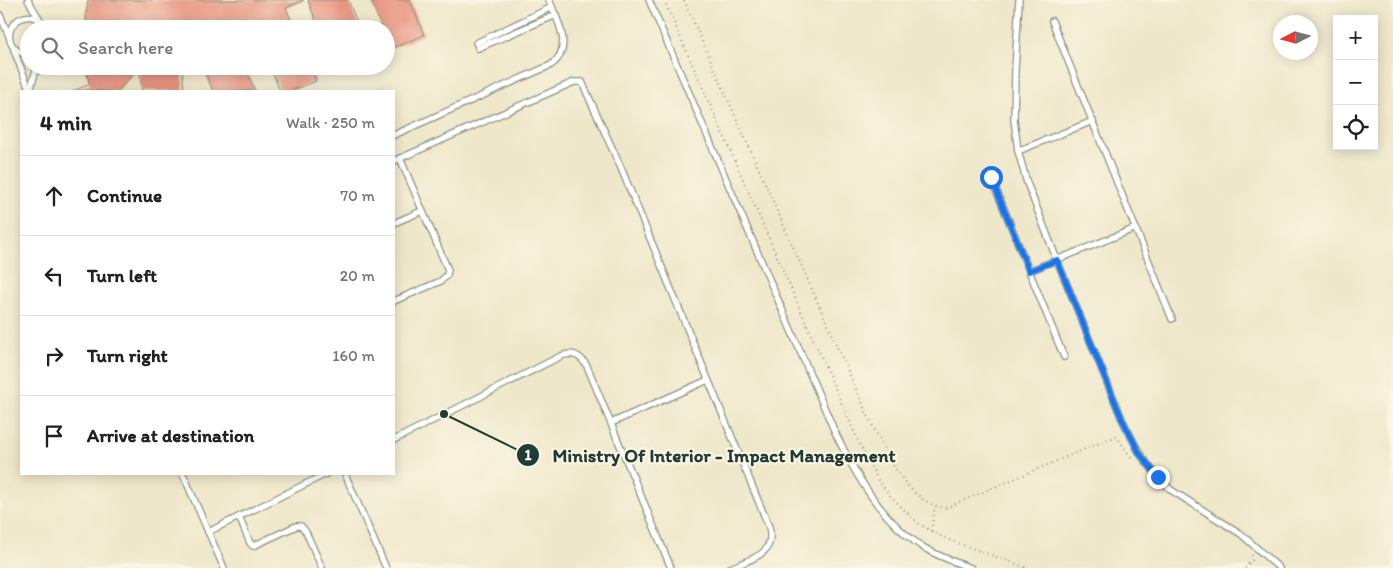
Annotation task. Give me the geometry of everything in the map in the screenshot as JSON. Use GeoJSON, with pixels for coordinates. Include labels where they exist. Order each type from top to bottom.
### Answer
{"type":"FeatureCollection","features":[{"type":"Feature","properties":{"kind":"lane"},"geometry":{"type":"LineString","coordinates":[[28,0],[40,20]]}},
{"type":"Feature","properties":{"kind":"lane"},"geometry":{"type":"LineString","coordinates":[[395,135],[551,65],[558,60],[563,44],[556,15],[549,0]]}},
{"type":"Feature","properties":{"kind":"lane"},"geometry":{"type":"LineString","coordinates":[[649,0],[847,458],[875,502],[902,532],[922,547],[941,557],[971,568]]}},
{"type":"Feature","properties":{"kind":"lane"},"geometry":{"type":"LineString","coordinates":[[1020,0],[1014,120],[1018,151],[1027,183],[1122,419],[1140,454],[1171,490],[1241,534],[1276,567]]}},
{"type":"Feature","properties":{"kind":"lane"},"geometry":{"type":"LineString","coordinates":[[552,7],[477,46],[556,15]]}},
{"type":"Feature","properties":{"kind":"lane"},"geometry":{"type":"LineString","coordinates":[[0,15],[20,64]]}},
{"type":"Feature","properties":{"kind":"lane"},"geometry":{"type":"LineString","coordinates":[[9,36],[12,24],[17,20],[28,16],[40,20]]}},
{"type":"Feature","properties":{"kind":"lane"},"geometry":{"type":"LineString","coordinates":[[1052,21],[1172,319]]}},
{"type":"Feature","properties":{"kind":"lane"},"geometry":{"type":"LineString","coordinates":[[14,48],[20,52]]}},
{"type":"Feature","properties":{"kind":"lane"},"geometry":{"type":"LineString","coordinates":[[24,75],[30,90]]}},
{"type":"Feature","properties":{"kind":"lane"},"geometry":{"type":"LineString","coordinates":[[30,90],[34,75]]}},
{"type":"Feature","properties":{"kind":"lane"},"geometry":{"type":"LineString","coordinates":[[395,301],[441,281],[447,275],[448,270],[397,159],[574,82],[582,82],[620,168],[771,536],[770,544],[761,555],[730,568]]}},
{"type":"Feature","properties":{"kind":"lane"},"geometry":{"type":"LineString","coordinates":[[1018,151],[1093,121]]}},
{"type":"Feature","properties":{"kind":"lane"},"geometry":{"type":"LineString","coordinates":[[991,177],[1064,357]]}},
{"type":"Feature","properties":{"kind":"lane"},"geometry":{"type":"LineString","coordinates":[[395,223],[422,211]]}},
{"type":"Feature","properties":{"kind":"lane"},"geometry":{"type":"LineString","coordinates":[[1029,271],[1136,228]]}},
{"type":"Feature","properties":{"kind":"lane"},"geometry":{"type":"LineString","coordinates":[[395,439],[560,356],[577,355],[583,359],[587,366],[671,568]]}},
{"type":"Feature","properties":{"kind":"lane"},"geometry":{"type":"LineString","coordinates":[[611,424],[708,380]]}},
{"type":"Feature","properties":{"kind":"lane"},"geometry":{"type":"LineString","coordinates":[[183,475],[224,568]]}},
{"type":"Feature","properties":{"kind":"lane"},"geometry":{"type":"LineString","coordinates":[[208,532],[324,475]]}},
{"type":"Feature","properties":{"kind":"lane"},"geometry":{"type":"LineString","coordinates":[[345,475],[386,568]]}},
{"type":"Feature","properties":{"kind":"lane"},"geometry":{"type":"LineString","coordinates":[[239,517],[253,546],[296,526],[301,526],[306,532],[322,568]]}},
{"type":"Feature","properties":{"kind":"path"},"geometry":{"type":"LineString","coordinates":[[664,0],[860,445],[878,480],[918,523],[931,531],[949,540],[1027,568]]}},
{"type":"Feature","properties":{"kind":"path"},"geometry":{"type":"LineString","coordinates":[[684,0],[867,414],[900,476],[925,501],[934,507],[946,508],[1116,436],[1133,458]]}},
{"type":"Feature","properties":{"kind":"path"},"geometry":{"type":"LineString","coordinates":[[931,531],[934,507]]}},
{"type":"Feature","properties":{"kind":"path"},"geometry":{"type":"LineString","coordinates":[[1245,568],[1252,560],[1252,554]]}},
{"type":"Feature","properties":{"kind":"building"},"geometry":{"type":"Polygon","coordinates":[[[88,0],[304,0],[286,8],[291,20],[86,20],[88,0]]]}},
{"type":"Feature","properties":{"kind":"building"},"geometry":{"type":"Polygon","coordinates":[[[308,0],[348,0],[356,20],[316,20],[308,0]]]}},
{"type":"Feature","properties":{"kind":"building"},"geometry":{"type":"Polygon","coordinates":[[[371,0],[410,0],[424,35],[395,47],[395,20],[379,20],[371,0]]]}},
{"type":"Feature","properties":{"kind":"building"},"geometry":{"type":"Polygon","coordinates":[[[87,75],[132,75],[119,90],[75,90],[90,84],[87,75]]]}},
{"type":"Feature","properties":{"kind":"building"},"geometry":{"type":"Polygon","coordinates":[[[140,75],[183,75],[184,90],[142,90],[140,75]]]}},
{"type":"Feature","properties":{"kind":"building"},"geometry":{"type":"Polygon","coordinates":[[[206,75],[249,75],[255,90],[213,90],[206,75]]]}},
{"type":"Feature","properties":{"kind":"building"},"geometry":{"type":"Polygon","coordinates":[[[274,75],[314,75],[316,81],[294,90],[280,90],[274,75]]]}},
{"type":"Feature","properties":{"kind":"place","name":"Ministry Of Interior - Impact Management"},"geometry":{"type":"Point","coordinates":[444,414]}},
{"type":"Feature","properties":{"kind":"route"},"geometry":{"type":"LineString","coordinates":[[991,177],[1029,271],[1057,260],[1122,419],[1140,454],[1158,477]]}}]}
